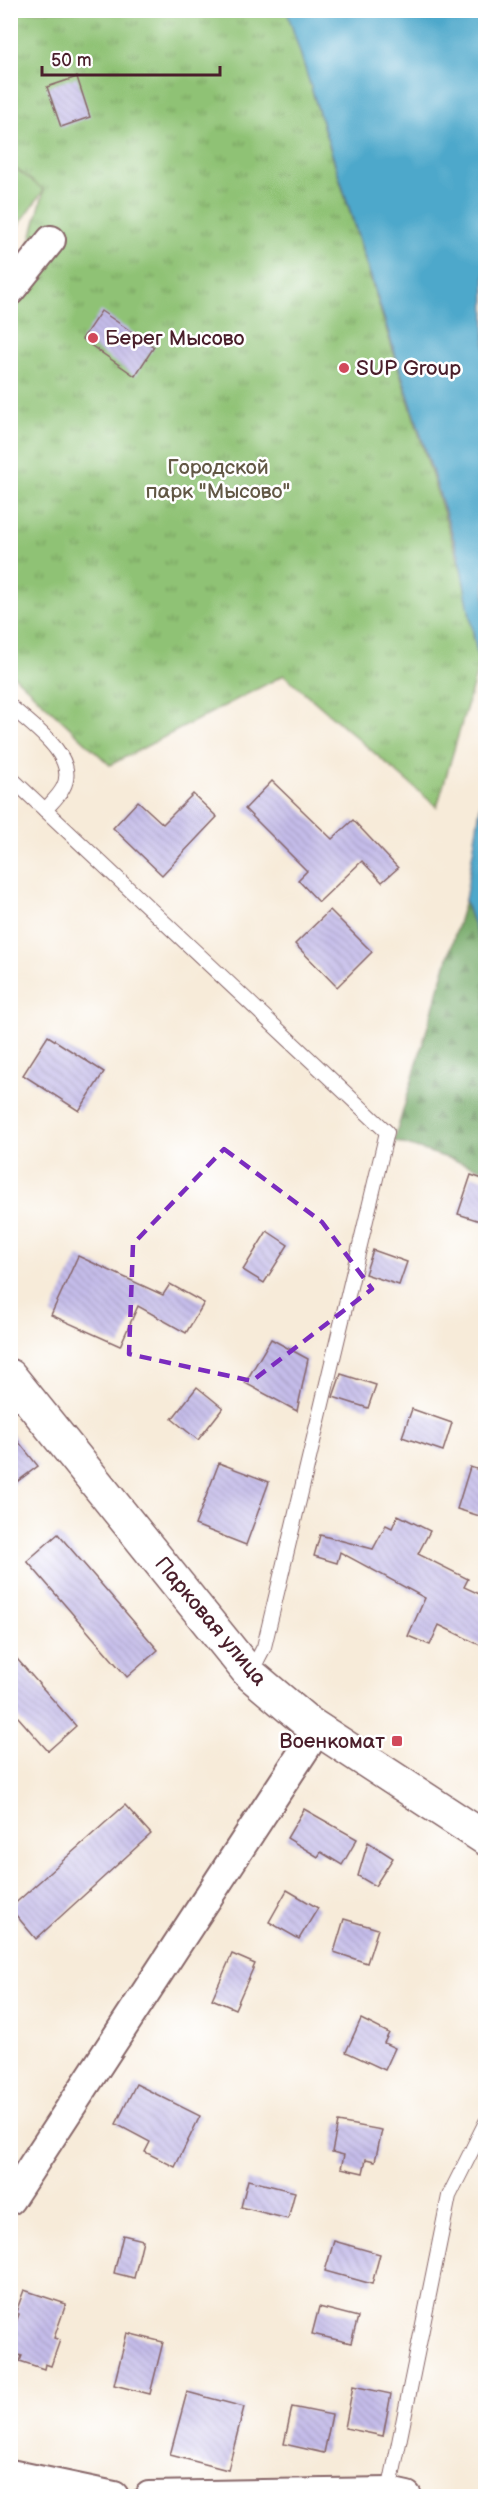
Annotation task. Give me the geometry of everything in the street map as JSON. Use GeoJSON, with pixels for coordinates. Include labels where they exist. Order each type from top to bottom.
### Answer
{"type":"FeatureCollection","features":[{"type":"Feature","properties":{"kind":"street"},"geometry":{"type":"LineString","coordinates":[[10,291],[51,240]]}},
{"type":"Feature","properties":{"kind":"street","name":"Парковая улица"},"geometry":{"type":"LineString","coordinates":[[10,1376],[250,1674],[318,1729],[486,1839]]}},
{"type":"Feature","properties":{"kind":"street"},"geometry":{"type":"LineString","coordinates":[[10,2200],[318,1729]]}},
{"type":"Feature","properties":{"kind":"street"},"geometry":{"type":"LineString","coordinates":[[10,2474],[114,2496]]}},
{"type":"Feature","properties":{"kind":"street"},"geometry":{"type":"LineString","coordinates":[[148,2496],[398,2494]]}},
{"type":"Feature","properties":{"kind":"lane"},"geometry":{"type":"LineString","coordinates":[[10,706],[62,753],[66,770],[64,786],[45,810]]}},
{"type":"Feature","properties":{"kind":"lane"},"geometry":{"type":"LineString","coordinates":[[10,777],[387,1132],[264,1647],[250,1674]]}},
{"type":"Feature","properties":{"kind":"lane"},"geometry":{"type":"LineString","coordinates":[[398,2494],[448,2196],[486,2122]]}},
{"type":"Feature","properties":{"kind":"highlighted area"},"geometry":{"type":"Polygon","coordinates":[[[224,1149],[322,1222],[372,1289],[252,1381],[129,1354],[133,1244],[224,1149]]]}},
{"type":"Feature","properties":{"kind":"green space","name":"Городской парк \"Мысово\""},"geometry":{"type":"Polygon","coordinates":[[[10,11],[287,11],[462,572],[479,665],[437,807],[284,675],[110,765],[11,673],[11,313],[44,190],[11,165],[10,11]]]}},
{"type":"Feature","properties":{"kind":"green space"},"geometry":{"type":"Polygon","coordinates":[[[11,165],[44,190],[11,236],[11,165]]]}},
{"type":"Feature","properties":{"kind":"green space"},"geometry":{"type":"Polygon","coordinates":[[[465,900],[485,958],[485,1170],[394,1141],[465,900]]]}},
{"type":"Feature","properties":{"kind":"water"},"geometry":{"type":"Polygon","coordinates":[[[287,11],[485,11],[485,668],[479,665],[459,556],[287,11]]]}},
{"type":"Feature","properties":{"kind":"water"},"geometry":{"type":"Polygon","coordinates":[[[485,778],[485,958],[465,900],[485,778]]]}},
{"type":"Feature","properties":{"kind":"building"},"geometry":{"type":"Polygon","coordinates":[[[77,77],[90,117],[61,127],[47,87],[77,77]]]}},
{"type":"Feature","properties":{"kind":"building"},"geometry":{"type":"Polygon","coordinates":[[[101,311],[154,347],[135,376],[82,339],[101,311]]]}},
{"type":"Feature","properties":{"kind":"building"},"geometry":{"type":"Polygon","coordinates":[[[272,781],[332,839],[353,820],[398,868],[382,882],[362,861],[319,902],[298,880],[307,871],[245,809],[272,781]]]}},
{"type":"Feature","properties":{"kind":"building"},"geometry":{"type":"Polygon","coordinates":[[[193,794],[217,817],[162,875],[113,828],[138,801],[163,824],[193,794]]]}},
{"type":"Feature","properties":{"kind":"building"},"geometry":{"type":"Polygon","coordinates":[[[330,910],[372,952],[337,987],[295,944],[330,910]]]}},
{"type":"Feature","properties":{"kind":"building"},"geometry":{"type":"Polygon","coordinates":[[[48,1036],[104,1072],[79,1111],[23,1075],[48,1036]]]}},
{"type":"Feature","properties":{"kind":"building"},"geometry":{"type":"Polygon","coordinates":[[[471,1175],[486,1180],[486,1223],[458,1214],[471,1175]]]}},
{"type":"Feature","properties":{"kind":"building"},"geometry":{"type":"Polygon","coordinates":[[[267,1231],[288,1245],[264,1283],[243,1270],[267,1231]]]}},
{"type":"Feature","properties":{"kind":"building"},"geometry":{"type":"Polygon","coordinates":[[[373,1250],[407,1262],[399,1285],[365,1274],[373,1250]]]}},
{"type":"Feature","properties":{"kind":"building"},"geometry":{"type":"Polygon","coordinates":[[[78,1256],[163,1295],[170,1284],[204,1303],[186,1333],[138,1306],[120,1346],[51,1315],[78,1256]]]}},
{"type":"Feature","properties":{"kind":"building"},"geometry":{"type":"Polygon","coordinates":[[[271,1339],[308,1359],[297,1411],[245,1383],[271,1339]]]}},
{"type":"Feature","properties":{"kind":"building"},"geometry":{"type":"Polygon","coordinates":[[[341,1374],[376,1385],[368,1408],[333,1397],[341,1374]]]}},
{"type":"Feature","properties":{"kind":"building"},"geometry":{"type":"Polygon","coordinates":[[[197,1387],[223,1408],[198,1440],[172,1419],[197,1387]]]}},
{"type":"Feature","properties":{"kind":"building"},"geometry":{"type":"Polygon","coordinates":[[[412,1409],[452,1423],[443,1451],[402,1437],[412,1409]]]}},
{"type":"Feature","properties":{"kind":"building"},"geometry":{"type":"Polygon","coordinates":[[[10,1431],[38,1466],[10,1487],[10,1431]]]}},
{"type":"Feature","properties":{"kind":"building"},"geometry":{"type":"Polygon","coordinates":[[[219,1463],[269,1482],[246,1545],[195,1525],[219,1463]]]}},
{"type":"Feature","properties":{"kind":"building"},"geometry":{"type":"Polygon","coordinates":[[[470,1467],[486,1472],[486,1518],[457,1509],[470,1467]]]}},
{"type":"Feature","properties":{"kind":"building"},"geometry":{"type":"Polygon","coordinates":[[[398,1515],[430,1531],[418,1554],[468,1579],[464,1587],[486,1597],[486,1648],[439,1625],[430,1645],[408,1636],[425,1598],[340,1552],[337,1563],[314,1556],[320,1535],[373,1549],[386,1525],[392,1528],[398,1515]]]}},
{"type":"Feature","properties":{"kind":"building"},"geometry":{"type":"Polygon","coordinates":[[[58,1534],[158,1650],[127,1677],[27,1561],[58,1534]]]}},
{"type":"Feature","properties":{"kind":"building"},"geometry":{"type":"Polygon","coordinates":[[[10,1651],[76,1726],[48,1751],[10,1708],[10,1651]]]}},
{"type":"Feature","properties":{"kind":"building"},"geometry":{"type":"Polygon","coordinates":[[[125,1805],[151,1834],[36,1939],[10,1908],[125,1805]]]}},
{"type":"Feature","properties":{"kind":"building"},"geometry":{"type":"Polygon","coordinates":[[[304,1809],[357,1839],[342,1865],[321,1852],[318,1857],[287,1838],[304,1809]]]}},
{"type":"Feature","properties":{"kind":"building"},"geometry":{"type":"Polygon","coordinates":[[[368,1842],[393,1858],[375,1886],[358,1876],[368,1842]]]}},
{"type":"Feature","properties":{"kind":"building"},"geometry":{"type":"Polygon","coordinates":[[[287,1890],[318,1908],[299,1939],[269,1922],[287,1890]]]}},
{"type":"Feature","properties":{"kind":"building"},"geometry":{"type":"Polygon","coordinates":[[[344,1919],[378,1929],[367,1963],[334,1952],[344,1919]]]}},
{"type":"Feature","properties":{"kind":"building"},"geometry":{"type":"Polygon","coordinates":[[[232,1954],[255,1964],[235,2009],[212,1999],[232,1954]]]}},
{"type":"Feature","properties":{"kind":"building"},"geometry":{"type":"Polygon","coordinates":[[[361,2019],[389,2033],[384,2043],[395,2048],[385,2070],[346,2052],[361,2019]]]}},
{"type":"Feature","properties":{"kind":"building"},"geometry":{"type":"Polygon","coordinates":[[[136,2084],[200,2116],[175,2167],[145,2152],[150,2142],[116,2124],[136,2084]]]}},
{"type":"Feature","properties":{"kind":"building"},"geometry":{"type":"Polygon","coordinates":[[[338,2122],[382,2130],[375,2161],[366,2159],[363,2173],[341,2168],[344,2155],[332,2152],[338,2122]]]}},
{"type":"Feature","properties":{"kind":"building"},"geometry":{"type":"Polygon","coordinates":[[[248,2180],[295,2192],[288,2219],[241,2207],[248,2180]]]}},
{"type":"Feature","properties":{"kind":"building"},"geometry":{"type":"Polygon","coordinates":[[[123,2235],[143,2240],[134,2278],[114,2273],[123,2235]]]}},
{"type":"Feature","properties":{"kind":"building"},"geometry":{"type":"Polygon","coordinates":[[[334,2241],[380,2254],[372,2284],[325,2271],[334,2241]]]}},
{"type":"Feature","properties":{"kind":"building"},"geometry":{"type":"Polygon","coordinates":[[[24,2290],[66,2304],[54,2338],[60,2340],[51,2366],[45,2364],[44,2369],[20,2361],[22,2356],[10,2352],[10,2339],[19,2314],[16,2312],[24,2290]]]}},
{"type":"Feature","properties":{"kind":"building"},"geometry":{"type":"Polygon","coordinates":[[[319,2307],[358,2317],[351,2343],[312,2334],[319,2307]]]}},
{"type":"Feature","properties":{"kind":"building"},"geometry":{"type":"Polygon","coordinates":[[[127,2333],[163,2342],[150,2394],[114,2385],[127,2333]]]}},
{"type":"Feature","properties":{"kind":"building"},"geometry":{"type":"Polygon","coordinates":[[[353,2386],[391,2394],[383,2436],[345,2428],[353,2386]]]}},
{"type":"Feature","properties":{"kind":"building"},"geometry":{"type":"Polygon","coordinates":[[[187,2392],[244,2407],[228,2470],[170,2455],[187,2392]]]}},
{"type":"Feature","properties":{"kind":"building"},"geometry":{"type":"Polygon","coordinates":[[[292,2407],[332,2415],[324,2453],[284,2444],[292,2407]]]}},
{"type":"Feature","properties":{"kind":"place","name":"Берег Мысово"},"geometry":{"type":"Point","coordinates":[93,338]}},
{"type":"Feature","properties":{"kind":"place","name":"SUP Group"},"geometry":{"type":"Point","coordinates":[344,368]}},
{"type":"Feature","properties":{"kind":"place","name":"Военкомат"},"geometry":{"type":"Point","coordinates":[397,1741]}}]}
